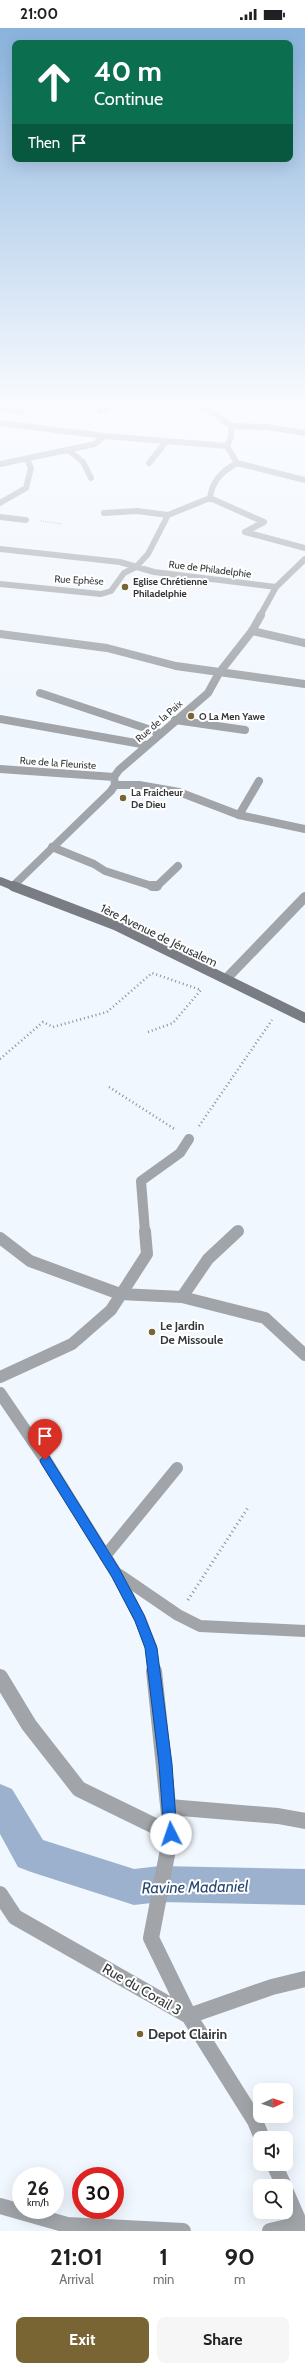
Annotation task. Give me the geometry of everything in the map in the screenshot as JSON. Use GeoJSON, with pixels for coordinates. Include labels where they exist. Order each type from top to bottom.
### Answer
{"type":"FeatureCollection","features":[{"type":"Feature","properties":{"kind":"street"},"geometry":{"type":"LineString","coordinates":[[104,513],[137,511],[168,515],[191,506]]}},
{"type":"Feature","properties":{"kind":"street"},"geometry":{"type":"LineString","coordinates":[[228,506],[264,522],[245,532],[305,548]]}},
{"type":"Feature","properties":{"kind":"street","name":"Rue Ephèse"},"geometry":{"type":"LineString","coordinates":[[0,584],[101,594],[111,591],[124,573],[136,567],[148,554],[168,515]]}},
{"type":"Feature","properties":{"kind":"street"},"geometry":{"type":"LineString","coordinates":[[0,517],[26,520]]}},
{"type":"Feature","properties":{"kind":"street","name":"Rue de Philadelphie"},"geometry":{"type":"LineString","coordinates":[[0,549],[120,562],[154,572],[276,587]]}},
{"type":"Feature","properties":{"kind":"street","name":"Rue de la Paix"},"geometry":{"type":"LineString","coordinates":[[13,886],[52,848],[114,781],[119,770],[146,745],[208,693],[219,673],[252,631],[276,587],[305,559]]}},
{"type":"Feature","properties":{"kind":"street"},"geometry":{"type":"LineString","coordinates":[[252,631],[305,643]]}},
{"type":"Feature","properties":{"kind":"street"},"geometry":{"type":"LineString","coordinates":[[0,634],[106,648],[176,666],[305,684]]}},
{"type":"Feature","properties":{"kind":"street"},"geometry":{"type":"LineString","coordinates":[[40,693],[160,733]]}},
{"type":"Feature","properties":{"kind":"street"},"geometry":{"type":"LineString","coordinates":[[0,719],[146,745]]}},
{"type":"Feature","properties":{"kind":"street"},"geometry":{"type":"LineString","coordinates":[[175,720],[245,730]]}},
{"type":"Feature","properties":{"kind":"street","name":"Rue de la Fleuriste"},"geometry":{"type":"LineString","coordinates":[[0,770],[114,781],[179,792],[239,815],[305,829]]}},
{"type":"Feature","properties":{"kind":"street"},"geometry":{"type":"LineString","coordinates":[[239,815],[259,781]]}},
{"type":"Feature","properties":{"kind":"street"},"geometry":{"type":"LineString","coordinates":[[52,848],[94,864],[105,871],[156,886],[178,866]]}},
{"type":"Feature","properties":{"kind":"street","name":"1ère Avenue de Jérusalem"},"geometry":{"type":"LineString","coordinates":[[0,881],[115,925],[280,1008],[305,1018]]}},
{"type":"Feature","properties":{"kind":"street"},"geometry":{"type":"LineString","coordinates":[[226,980],[305,897]]}},
{"type":"Feature","properties":{"kind":"street"},"geometry":{"type":"LineString","coordinates":[[0,1376],[72,1344],[111,1310],[147,1254],[141,1181],[180,1154],[190,1140]]}},
{"type":"Feature","properties":{"kind":"street"},"geometry":{"type":"LineString","coordinates":[[182,1297],[208,1259],[238,1231]]}},
{"type":"Feature","properties":{"kind":"street"},"geometry":{"type":"LineString","coordinates":[[0,1238],[30,1261],[120,1294],[182,1297],[265,1318],[305,1355]]}},
{"type":"Feature","properties":{"kind":"street"},"geometry":{"type":"LineString","coordinates":[[0,1393],[45,1460],[116,1573],[140,1619],[151,1648],[171,1834],[160,1884],[152,1938],[189,2016],[272,1987],[305,1979]]}},
{"type":"Feature","properties":{"kind":"street"},"geometry":{"type":"LineString","coordinates":[[105,1556],[177,1468]]}},
{"type":"Feature","properties":{"kind":"street"},"geometry":{"type":"LineString","coordinates":[[116,1573],[178,1615],[200,1626],[305,1631]]}},
{"type":"Feature","properties":{"kind":"street"},"geometry":{"type":"LineString","coordinates":[[0,1677],[29,1725],[79,1789],[171,1834]]}},
{"type":"Feature","properties":{"kind":"street"},"geometry":{"type":"LineString","coordinates":[[169,1807],[278,1816],[305,1821]]}},
{"type":"Feature","properties":{"kind":"street","name":"Rue du Corail 3"},"geometry":{"type":"LineString","coordinates":[[0,1894],[15,1917],[189,2016],[255,2121],[259,2131]]}},
{"type":"Feature","properties":{"kind":"street"},"geometry":{"type":"LineString","coordinates":[[0,2206],[67,2225],[183,2231]]}},
{"type":"Feature","properties":{"kind":"street"},"geometry":{"type":"LineString","coordinates":[[270,2231],[302,2227],[293,2207]]}},
{"type":"Feature","properties":{"kind":"path"},"geometry":{"type":"LineString","coordinates":[[26,520],[62,524]]}},
{"type":"Feature","properties":{"kind":"path"},"geometry":{"type":"LineString","coordinates":[[0,1059],[43,1022],[53,1027],[107,1012],[152,973],[202,990]]}},
{"type":"Feature","properties":{"kind":"path"},"geometry":{"type":"LineString","coordinates":[[148,1032],[173,1022],[216,976]]}},
{"type":"Feature","properties":{"kind":"path"},"geometry":{"type":"LineString","coordinates":[[109,1087],[190,1140],[280,1008]]}},
{"type":"Feature","properties":{"kind":"path"},"geometry":{"type":"LineString","coordinates":[[178,1615],[249,1506]]}},
{"type":"Feature","properties":{"kind":"waterway","name":"Ravine Madaniel"},"geometry":{"type":"LineString","coordinates":[[0,1801],[31,1854],[134,1887],[160,1884],[305,1887]]}},
{"type":"Feature","properties":{"kind":"place","name":"Eglise Chrétienne Philadelphie"},"geometry":{"type":"Point","coordinates":[125,587]}},
{"type":"Feature","properties":{"kind":"place","name":"O La Men Yawe"},"geometry":{"type":"Point","coordinates":[191,716]}},
{"type":"Feature","properties":{"kind":"place","name":"La Fraicheur De Dieu"},"geometry":{"type":"Point","coordinates":[123,798]}},
{"type":"Feature","properties":{"kind":"place","name":"Le Jardin De Missoule"},"geometry":{"type":"Point","coordinates":[152,1332]}},
{"type":"Feature","properties":{"kind":"place","name":"Depot Clairin"},"geometry":{"type":"Point","coordinates":[140,2034]}},
{"type":"Feature","properties":{"kind":"route"},"geometry":{"type":"LineString","coordinates":[[45,1460],[116,1573],[140,1619],[151,1648],[165,1764],[171,1834]]}}]}
